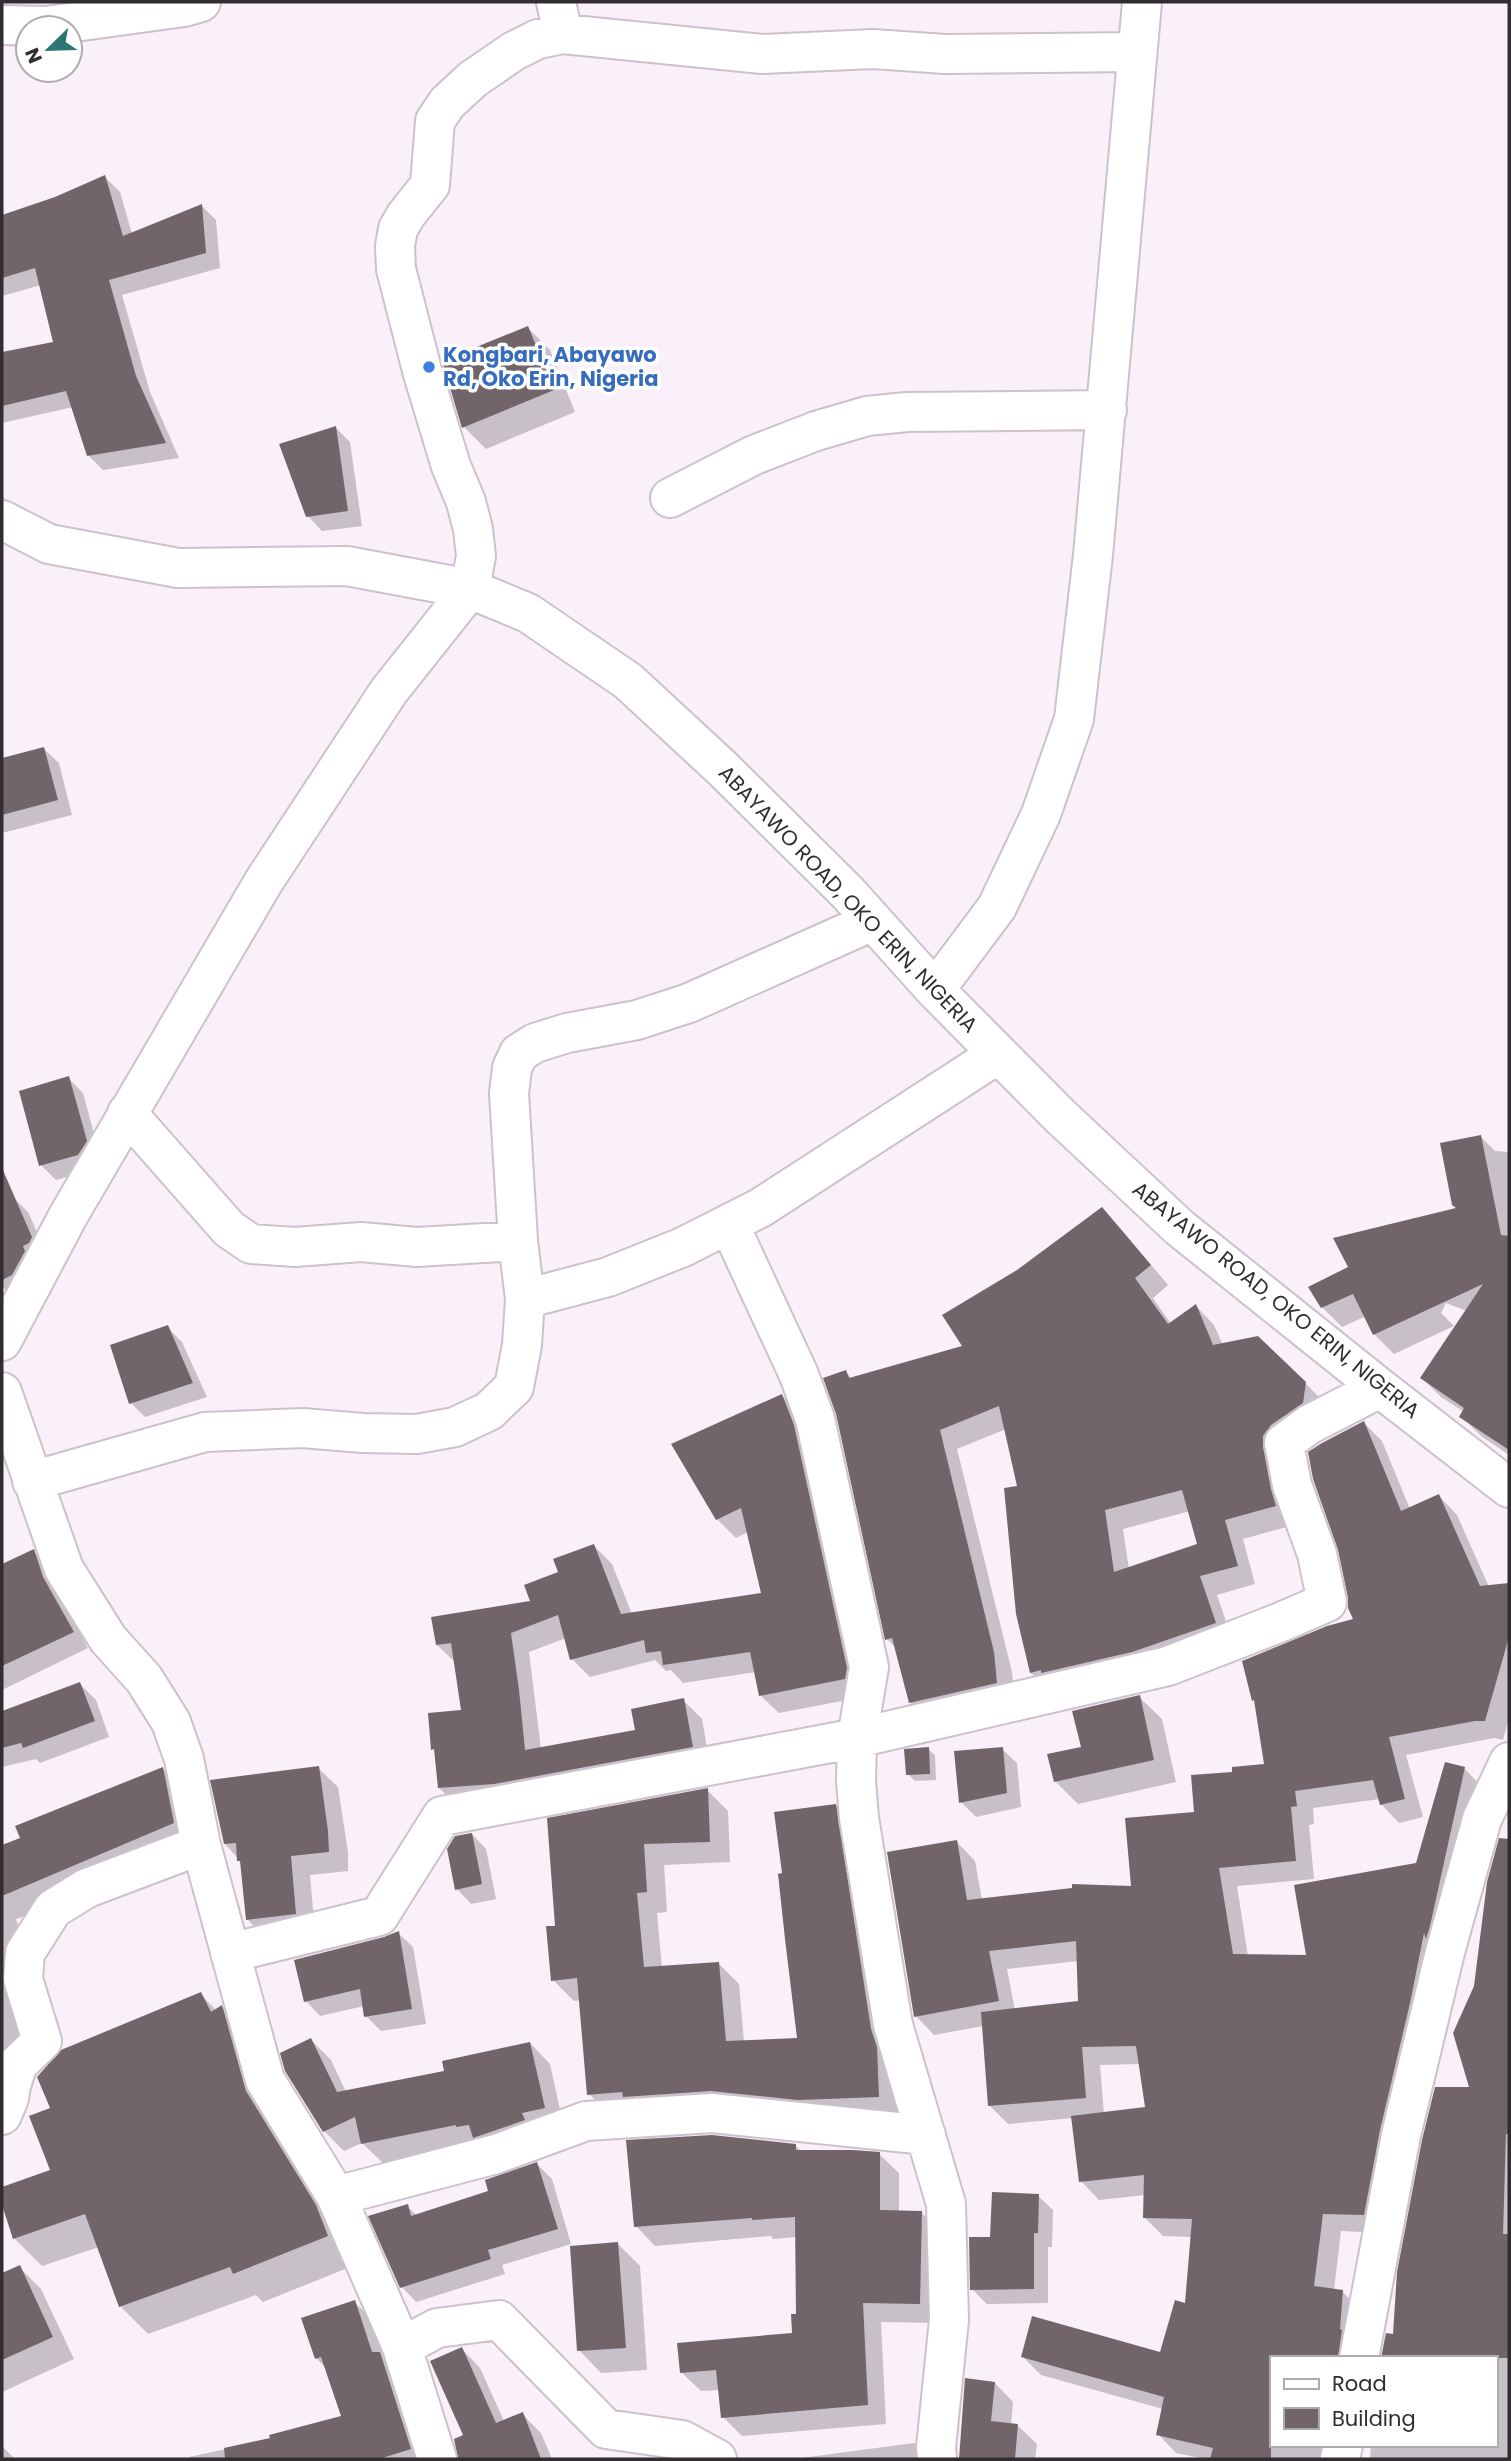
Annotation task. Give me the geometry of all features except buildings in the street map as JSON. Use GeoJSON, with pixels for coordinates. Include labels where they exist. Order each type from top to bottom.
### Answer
{"type":"FeatureCollection","features":[{"type":"Feature","properties":{"kind":"street"},"geometry":{"type":"LineString","coordinates":[[2,25],[46,26],[147,6],[184,7],[201,2]]}},
{"type":"Feature","properties":{"kind":"street"},"geometry":{"type":"LineString","coordinates":[[935,990],[997,907],[1041,814],[1074,719],[1107,410],[1142,2]]}},
{"type":"Feature","properties":{"kind":"street"},"geometry":{"type":"LineString","coordinates":[[2,1340],[127,1112],[264,881],[389,691],[470,589],[476,556],[473,529],[423,374],[396,269],[395,246],[398,229],[405,215],[430,185],[435,121],[447,103],[473,79],[514,51],[538,39],[559,18],[762,54],[873,49],[945,54],[1138,52]]}},
{"type":"Feature","properties":{"kind":"street"},"geometry":{"type":"LineString","coordinates":[[670,498],[754,455],[816,431],[867,416],[907,412],[1107,410]]}},
{"type":"Feature","properties":{"kind":"street","name":"ABAYAWO ROAD, OKO ERIN, NIGERIA"},"geometry":{"type":"LineString","coordinates":[[2,520],[49,544],[178,568],[347,566],[470,589],[528,613],[628,681],[723,769],[873,921],[998,1054],[1180,1228],[1509,1488]]}},
{"type":"Feature","properties":{"kind":"street"},"geometry":{"type":"LineString","coordinates":[[32,1481],[205,1432],[302,1428],[417,1434],[455,1427],[489,1411],[514,1387],[522,1345],[525,1298],[517,1241],[509,1093],[512,1068],[519,1054],[534,1043],[637,1020],[689,1003],[873,921]]}},
{"type":"Feature","properties":{"kind":"street"},"geometry":{"type":"LineString","coordinates":[[525,1298],[608,1277],[683,1247],[729,1224],[760,1208],[998,1054]]}},
{"type":"Feature","properties":{"kind":"street"},"geometry":{"type":"LineString","coordinates":[[127,1112],[229,1228],[251,1244],[295,1247],[361,1242],[417,1247],[517,1241]]}},
{"type":"Feature","properties":{"kind":"street"},"geometry":{"type":"LineString","coordinates":[[729,1224],[799,1375],[815,1419],[869,1667],[857,1738],[859,1818],[893,2025],[946,2204],[949,2320],[937,2459]]}},
{"type":"Feature","properties":{"kind":"street"},"geometry":{"type":"LineString","coordinates":[[230,1953],[379,1916],[442,1816],[857,1738],[1168,1666],[1327,1602],[1317,1554],[1292,1485],[1284,1443],[1310,1424],[1380,1388]]}},
{"type":"Feature","properties":{"kind":"street"},"geometry":{"type":"LineString","coordinates":[[2,1392],[64,1569],[108,1639],[144,1679],[171,1722],[184,1759],[201,1845],[265,2080],[336,2196],[402,2347],[437,2459]]}},
{"type":"Feature","properties":{"kind":"street"},"geometry":{"type":"LineString","coordinates":[[1359,2356],[1401,2135],[1445,1952],[1482,1819],[1509,1762]]}},
{"type":"Feature","properties":{"kind":"street"},"geometry":{"type":"LineString","coordinates":[[2,2115],[18,2064],[42,2040],[23,1979],[26,1953],[53,1909],[87,1888],[201,1845]]}},
{"type":"Feature","properties":{"kind":"street"},"geometry":{"type":"LineString","coordinates":[[336,2196],[496,2154],[586,2121],[712,2113],[926,2135]]}},
{"type":"Feature","properties":{"kind":"street"},"geometry":{"type":"LineString","coordinates":[[402,2347],[437,2328],[499,2320],[606,2429],[682,2440],[717,2459]]}},
{"type":"Feature","properties":{"kind":"place","name":"Kongbari, Abayawo Rd, Oko Erin, Nigeria"},"geometry":{"type":"Point","coordinates":[429,367]}}]}
